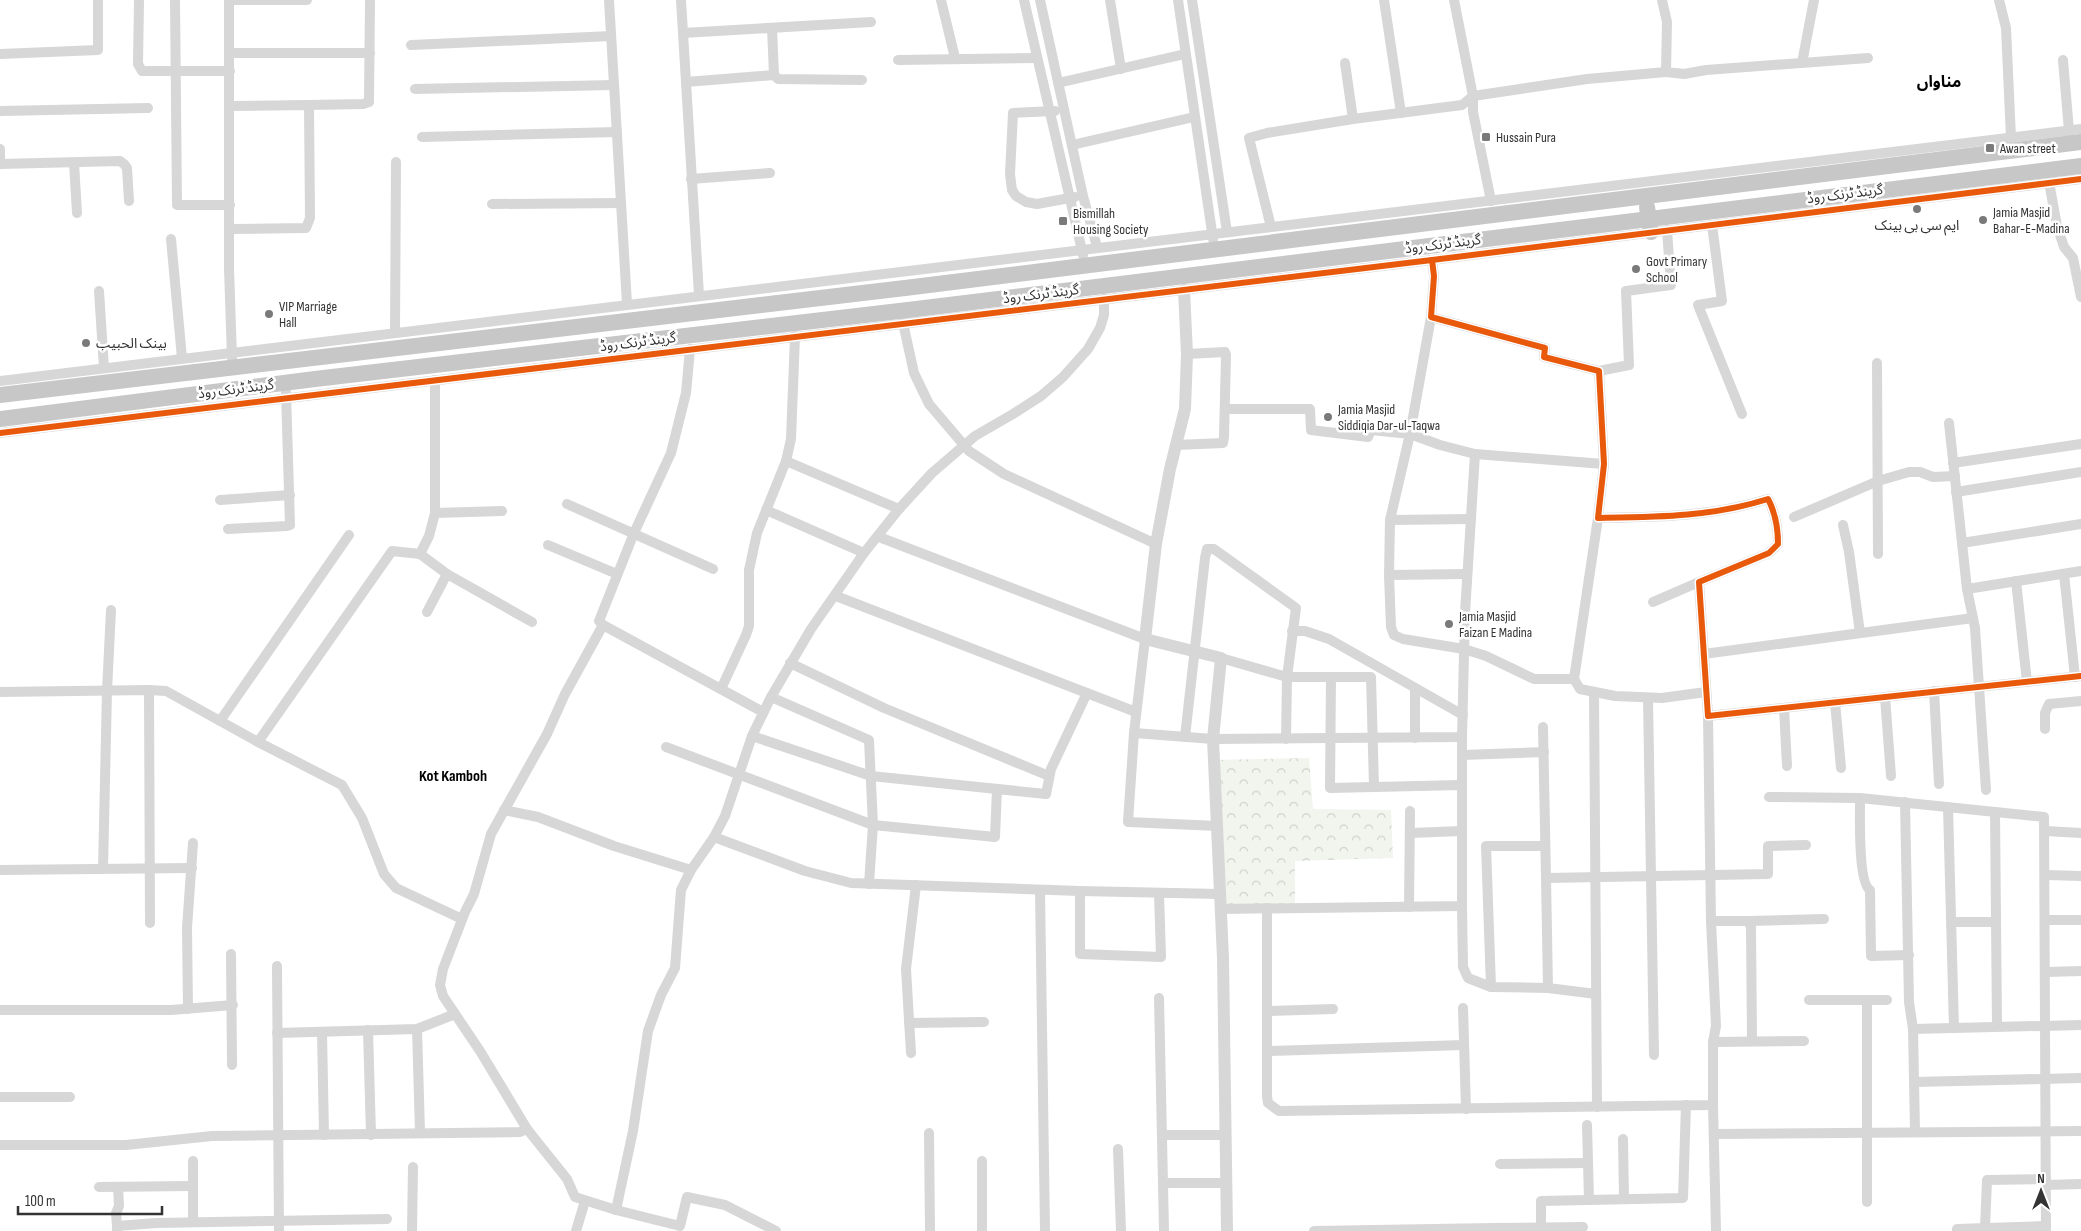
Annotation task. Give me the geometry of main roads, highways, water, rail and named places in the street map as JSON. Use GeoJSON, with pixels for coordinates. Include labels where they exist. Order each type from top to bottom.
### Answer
{"type":"FeatureCollection","features":[{"type":"Feature","properties":{"kind":"highway","name":"گرینڈ ٹرنک روڈ"},"geometry":{"type":"LineString","coordinates":[[0,395],[232,360],[312,358],[905,288],[1083,257],[1214,241],[1646,197],[1662,188],[2055,139],[2081,142]]}},
{"type":"Feature","properties":{"kind":"highway","name":"گرینڈ ٹرنک روڈ"},"geometry":{"type":"LineString","coordinates":[[0,419],[286,390],[314,379],[344,383],[461,370],[1656,227],[2081,166]]}},
{"type":"Feature","properties":{"kind":"highway"},"geometry":{"type":"LineString","coordinates":[[1646,197],[1656,227]]}},
{"type":"Feature","properties":{"kind":"highway"},"geometry":{"type":"LineString","coordinates":[[905,288],[905,317]]}},
{"type":"Feature","properties":{"kind":"highway"},"geometry":{"type":"LineString","coordinates":[[312,358],[314,379]]}},
{"type":"Feature","properties":{"kind":"place","name":"Hussain Pura"},"geometry":{"type":"Point","coordinates":[1486,137]}},
{"type":"Feature","properties":{"kind":"place","name":"Awan street"},"geometry":{"type":"Point","coordinates":[1990,148]}},
{"type":"Feature","properties":{"kind":"place","name":"ایم سی بی بینک"},"geometry":{"type":"Point","coordinates":[1917,209]}},
{"type":"Feature","properties":{"kind":"place","name":"Jamia Masjid Bahar-E-Madina"},"geometry":{"type":"Point","coordinates":[1983,220]}},
{"type":"Feature","properties":{"kind":"place","name":"Bismillah Housing Society"},"geometry":{"type":"Point","coordinates":[1063,221]}},
{"type":"Feature","properties":{"kind":"place","name":"Govt Primary School"},"geometry":{"type":"Point","coordinates":[1636,269]}},
{"type":"Feature","properties":{"kind":"place","name":"VIP Marriage Hall"},"geometry":{"type":"Point","coordinates":[269,314]}},
{"type":"Feature","properties":{"kind":"place","name":"بينک الحبيب"},"geometry":{"type":"Point","coordinates":[86,343]}},
{"type":"Feature","properties":{"kind":"place","name":"Jamia Masjid Siddiqia Dar-ul-Taqwa"},"geometry":{"type":"Point","coordinates":[1328,417]}},
{"type":"Feature","properties":{"kind":"place","name":"Jamia Masjid Faizan E Madina"},"geometry":{"type":"Point","coordinates":[1449,624]}},
{"type":"Feature","properties":{"kind":"district","name":"مناواں"},"geometry":{"type":"Point","coordinates":[1939,82]}},
{"type":"Feature","properties":{"kind":"district","name":"Kot Kamboh"},"geometry":{"type":"Point","coordinates":[453,776]}}]}
